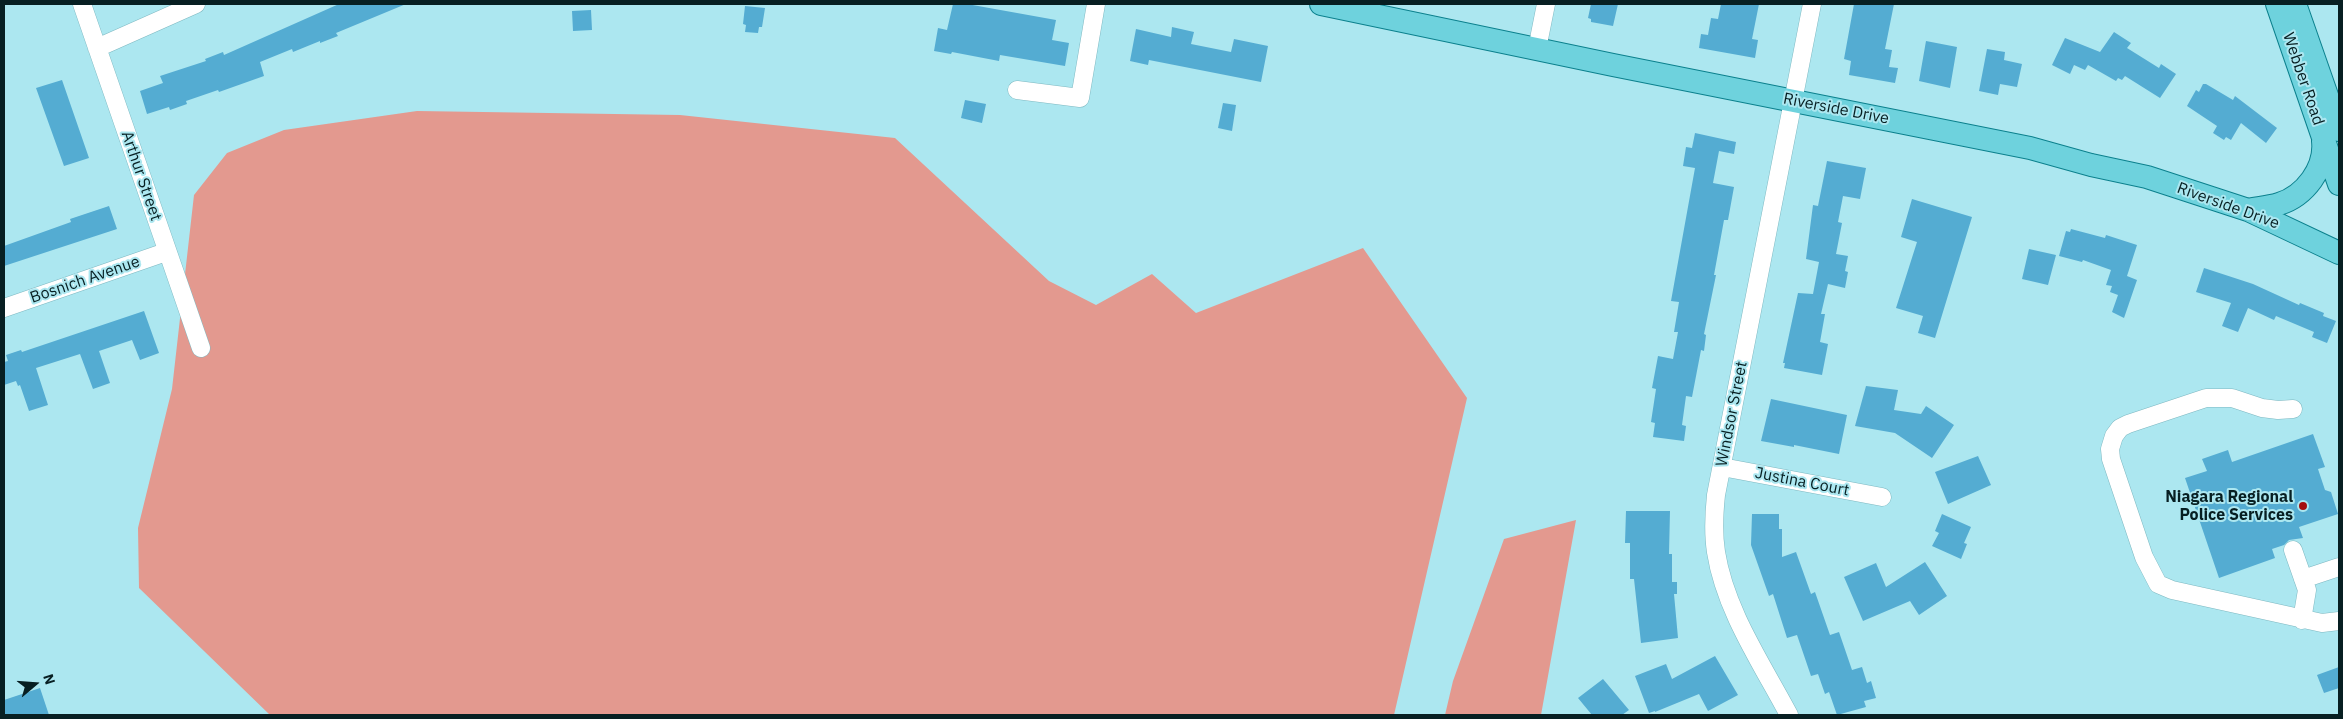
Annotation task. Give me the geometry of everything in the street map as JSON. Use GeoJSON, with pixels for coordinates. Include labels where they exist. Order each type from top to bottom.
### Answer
{"type":"FeatureCollection","features":[{"type":"Feature","properties":{"kind":"main road","name":"Riverside Drive"},"geometry":{"type":"LineString","coordinates":[[1321,4],[1794,102],[2030,148],[2091,165],[2147,177],[2248,210],[2339,252]]}},
{"type":"Feature","properties":{"kind":"main road","name":"Webber Road"},"geometry":{"type":"LineString","coordinates":[[2277,4],[2330,131]]}},
{"type":"Feature","properties":{"kind":"main road","name":"Webber Road"},"geometry":{"type":"LineString","coordinates":[[2296,4],[2330,131],[2339,184]]}},
{"type":"Feature","properties":{"kind":"main road"},"geometry":{"type":"LineString","coordinates":[[2248,210],[2287,200],[2306,187],[2317,171],[2321,161],[2323,146],[2330,131]]}},
{"type":"Feature","properties":{"kind":"street","name":"Arthur Street"},"geometry":{"type":"LineString","coordinates":[[82,4],[166,252],[201,348]]}},
{"type":"Feature","properties":{"kind":"street"},"geometry":{"type":"LineString","coordinates":[[97,48],[196,4]]}},
{"type":"Feature","properties":{"kind":"street"},"geometry":{"type":"LineString","coordinates":[[1016,90],[1080,98],[1096,4]]}},
{"type":"Feature","properties":{"kind":"street"},"geometry":{"type":"LineString","coordinates":[[1537,49],[1546,4]]}},
{"type":"Feature","properties":{"kind":"street","name":"Windsor Street"},"geometry":{"type":"LineString","coordinates":[[1789,715],[1734,612],[1722,580],[1716,552],[1714,523],[1722,467],[1812,4]]}},
{"type":"Feature","properties":{"kind":"street","name":"Bosnich Avenue"},"geometry":{"type":"LineString","coordinates":[[4,308],[166,252]]}},
{"type":"Feature","properties":{"kind":"street"},"geometry":{"type":"LineString","coordinates":[[2293,409],[2262,408],[2232,398],[2206,398],[2124,426],[2114,436],[2110,449],[2144,557],[2158,584],[2172,590],[2302,620],[2326,624],[2339,621]]}},
{"type":"Feature","properties":{"kind":"street","name":"Justina Court"},"geometry":{"type":"LineString","coordinates":[[1722,467],[1882,497]]}},
{"type":"Feature","properties":{"kind":"street"},"geometry":{"type":"LineString","coordinates":[[2293,550],[2307,590],[2302,620]]}},
{"type":"Feature","properties":{"kind":"street"},"geometry":{"type":"LineString","coordinates":[[2304,579],[2339,567]]}},
{"type":"Feature","properties":{"kind":"shaded area"},"geometry":{"type":"Polygon","coordinates":[[[417,111],[680,115],[895,138],[1049,281],[1096,305],[1152,274],[1196,313],[1363,248],[1467,398],[1394,715],[270,715],[139,588],[138,528],[172,389],[194,195],[227,153],[284,130],[417,111]]]}},
{"type":"Feature","properties":{"kind":"shaded area"},"geometry":{"type":"Polygon","coordinates":[[[1576,520],[1541,715],[1445,715],[1453,681],[1504,539],[1576,520]]]}},
{"type":"Feature","properties":{"kind":"building"},"geometry":{"type":"Polygon","coordinates":[[[339,4],[406,4],[336,33],[338,36],[293,52],[292,49],[260,62],[264,76],[219,92],[218,90],[186,101],[187,104],[170,110],[169,107],[147,114],[140,91],[163,83],[160,76],[206,61],[205,59],[223,52],[224,55],[339,4]]]}},
{"type":"Feature","properties":{"kind":"building"},"geometry":{"type":"Polygon","coordinates":[[[953,4],[967,4],[1056,20],[1052,40],[1069,43],[1065,66],[1000,55],[999,61],[952,52],[951,54],[934,51],[938,28],[947,30],[953,4]]]}},
{"type":"Feature","properties":{"kind":"building"},"geometry":{"type":"Polygon","coordinates":[[[1591,4],[1618,4],[1613,26],[1591,22],[1591,19],[1588,18],[1591,4]]]}},
{"type":"Feature","properties":{"kind":"building"},"geometry":{"type":"Polygon","coordinates":[[[1721,4],[1759,4],[1752,39],[1758,40],[1755,58],[1699,48],[1701,34],[1708,35],[1711,18],[1718,19],[1721,4]]]}},
{"type":"Feature","properties":{"kind":"building"},"geometry":{"type":"Polygon","coordinates":[[[1854,4],[1894,4],[1885,49],[1892,50],[1889,67],[1898,68],[1895,83],[1849,75],[1851,61],[1844,59],[1854,4]]]}},
{"type":"Feature","properties":{"kind":"building"},"geometry":{"type":"Polygon","coordinates":[[[745,6],[765,8],[762,27],[759,27],[758,33],[745,32],[746,25],[743,24],[745,6]]]}},
{"type":"Feature","properties":{"kind":"building"},"geometry":{"type":"Polygon","coordinates":[[[591,10],[592,30],[573,31],[572,11],[591,10]]]}},
{"type":"Feature","properties":{"kind":"building"},"geometry":{"type":"Polygon","coordinates":[[[1172,27],[1194,32],[1191,44],[1231,52],[1234,39],[1268,46],[1261,82],[1149,60],[1148,65],[1130,61],[1136,29],[1171,37],[1172,27]]]}},
{"type":"Feature","properties":{"kind":"building"},"geometry":{"type":"Polygon","coordinates":[[[2114,32],[2131,43],[2127,48],[2159,68],[2161,64],[2176,74],[2160,98],[2125,76],[2122,80],[2118,78],[2116,81],[2088,65],[2085,70],[2074,65],[2070,74],[2052,65],[2065,38],[2100,52],[2114,32]]]}},
{"type":"Feature","properties":{"kind":"building"},"geometry":{"type":"Polygon","coordinates":[[[1926,41],[1957,47],[1950,88],[1919,81],[1926,41]]]}},
{"type":"Feature","properties":{"kind":"building"},"geometry":{"type":"Polygon","coordinates":[[[1987,49],[2005,52],[2004,60],[2022,64],[2017,87],[2000,84],[1998,95],[1979,91],[1987,49]]]}},
{"type":"Feature","properties":{"kind":"building"},"geometry":{"type":"Polygon","coordinates":[[[62,80],[89,158],[64,166],[36,88],[62,80]]]}},
{"type":"Feature","properties":{"kind":"building"},"geometry":{"type":"Polygon","coordinates":[[[2203,84],[2233,100],[2235,96],[2277,128],[2266,143],[2241,123],[2231,140],[2226,137],[2224,140],[2213,133],[2217,126],[2187,106],[2196,90],[2199,92],[2203,84]]]}},
{"type":"Feature","properties":{"kind":"building"},"geometry":{"type":"Polygon","coordinates":[[[965,100],[986,104],[982,123],[961,118],[965,100]]]}},
{"type":"Feature","properties":{"kind":"building"},"geometry":{"type":"Polygon","coordinates":[[[1223,103],[1236,105],[1232,131],[1218,128],[1223,103]]]}},
{"type":"Feature","properties":{"kind":"building"},"geometry":{"type":"Polygon","coordinates":[[[1695,133],[1736,142],[1734,154],[1719,151],[1713,183],[1734,187],[1728,220],[1724,220],[1714,275],[1716,275],[1704,334],[1706,335],[1704,351],[1701,350],[1692,397],[1686,396],[1682,425],[1686,426],[1684,441],[1653,437],[1655,423],[1651,422],[1656,389],[1652,388],[1658,356],[1673,359],[1678,332],[1674,332],[1679,302],[1671,301],[1695,168],[1683,166],[1686,147],[1692,148],[1695,133]]]}},
{"type":"Feature","properties":{"kind":"building"},"geometry":{"type":"Polygon","coordinates":[[[1827,161],[1866,168],[1860,199],[1843,196],[1838,222],[1842,223],[1836,254],[1848,256],[1845,271],[1848,272],[1845,288],[1828,284],[1821,314],[1825,314],[1820,342],[1828,344],[1822,375],[1784,368],[1785,363],[1783,363],[1798,293],[1813,294],[1819,262],[1806,259],[1813,205],[1818,206],[1827,161]]]}},
{"type":"Feature","properties":{"kind":"building"},"geometry":{"type":"Polygon","coordinates":[[[1912,199],[1972,217],[1935,338],[1918,333],[1923,316],[1896,308],[1917,242],[1901,237],[1912,199]]]}},
{"type":"Feature","properties":{"kind":"building"},"geometry":{"type":"Polygon","coordinates":[[[109,206],[117,229],[4,266],[4,246],[71,222],[70,219],[109,206]]]}},
{"type":"Feature","properties":{"kind":"building"},"geometry":{"type":"Polygon","coordinates":[[[2071,229],[2105,238],[2106,235],[2137,245],[2127,276],[2137,280],[2124,318],[2112,312],[2118,295],[2110,292],[2112,286],[2106,285],[2111,270],[2083,260],[2082,262],[2059,256],[2066,231],[2070,232],[2071,229]]]}},
{"type":"Feature","properties":{"kind":"building"},"geometry":{"type":"Polygon","coordinates":[[[2029,249],[2056,255],[2048,285],[2022,279],[2029,249]]]}},
{"type":"Feature","properties":{"kind":"building"},"geometry":{"type":"Polygon","coordinates":[[[2204,268],[2253,284],[2299,305],[2300,303],[2324,313],[2323,316],[2336,321],[2327,343],[2312,337],[2314,332],[2276,316],[2274,320],[2248,308],[2238,332],[2222,326],[2231,303],[2196,292],[2204,268]]]}},
{"type":"Feature","properties":{"kind":"building"},"geometry":{"type":"Polygon","coordinates":[[[144,311],[159,353],[140,360],[132,340],[99,351],[110,383],[93,389],[80,354],[36,368],[48,405],[29,411],[20,385],[18,386],[16,381],[4,385],[4,362],[8,361],[6,355],[21,350],[22,352],[144,311]]]}},
{"type":"Feature","properties":{"kind":"building"},"geometry":{"type":"Polygon","coordinates":[[[1866,386],[1898,390],[1894,410],[1921,414],[1926,406],[1954,425],[1932,458],[1895,433],[1855,426],[1866,386]]]}},
{"type":"Feature","properties":{"kind":"building"},"geometry":{"type":"Polygon","coordinates":[[[1771,399],[1847,415],[1839,454],[1761,441],[1771,399]]]}},
{"type":"Feature","properties":{"kind":"building","name":"Niagara Regional Police Services"},"geometry":{"type":"Polygon","coordinates":[[[2313,434],[2325,467],[2318,469],[2325,490],[2331,492],[2338,514],[2299,527],[2303,538],[2289,540],[2284,545],[2272,549],[2275,558],[2219,578],[2185,478],[2207,471],[2202,459],[2228,450],[2232,462],[2313,434]]]}},
{"type":"Feature","properties":{"kind":"building"},"geometry":{"type":"Polygon","coordinates":[[[1978,456],[1991,485],[1948,504],[1935,472],[1978,456]]]}},
{"type":"Feature","properties":{"kind":"building"},"geometry":{"type":"Polygon","coordinates":[[[1626,511],[1670,511],[1669,554],[1672,554],[1672,582],[1677,582],[1677,594],[1674,594],[1678,638],[1641,643],[1634,579],[1630,579],[1630,543],[1625,543],[1626,511]]]}},
{"type":"Feature","properties":{"kind":"building"},"geometry":{"type":"Polygon","coordinates":[[[1752,514],[1779,514],[1779,529],[1782,529],[1782,557],[1796,552],[1811,594],[1815,592],[1830,635],[1839,632],[1852,670],[1862,667],[1867,683],[1871,681],[1876,698],[1864,701],[1866,707],[1837,715],[1829,692],[1825,694],[1818,674],[1811,676],[1797,635],[1787,638],[1773,594],[1769,596],[1751,545],[1752,514]]]}},
{"type":"Feature","properties":{"kind":"building"},"geometry":{"type":"Polygon","coordinates":[[[1942,514],[1971,527],[1964,543],[1967,544],[1961,559],[1932,546],[1939,533],[1935,531],[1942,514]]]}},
{"type":"Feature","properties":{"kind":"building"},"geometry":{"type":"Polygon","coordinates":[[[1925,562],[1947,596],[1919,615],[1910,601],[1863,621],[1844,577],[1876,563],[1886,587],[1925,562]]]}},
{"type":"Feature","properties":{"kind":"building"},"geometry":{"type":"Polygon","coordinates":[[[1715,656],[1738,695],[1708,711],[1699,694],[1649,713],[1635,676],[1666,664],[1672,679],[1715,656]]]}},
{"type":"Feature","properties":{"kind":"building"},"geometry":{"type":"Polygon","coordinates":[[[2339,667],[2339,688],[2324,693],[2317,675],[2339,667]]]}},
{"type":"Feature","properties":{"kind":"building"},"geometry":{"type":"Polygon","coordinates":[[[1603,679],[1629,710],[1622,715],[1592,715],[1578,698],[1603,679]]]}},
{"type":"Feature","properties":{"kind":"building"},"geometry":{"type":"Polygon","coordinates":[[[40,688],[49,715],[4,715],[4,700],[40,688]]]}},
{"type":"Feature","properties":{"kind":"place","name":"Niagara Regional Police Services"},"geometry":{"type":"Point","coordinates":[2303,506]}}]}
